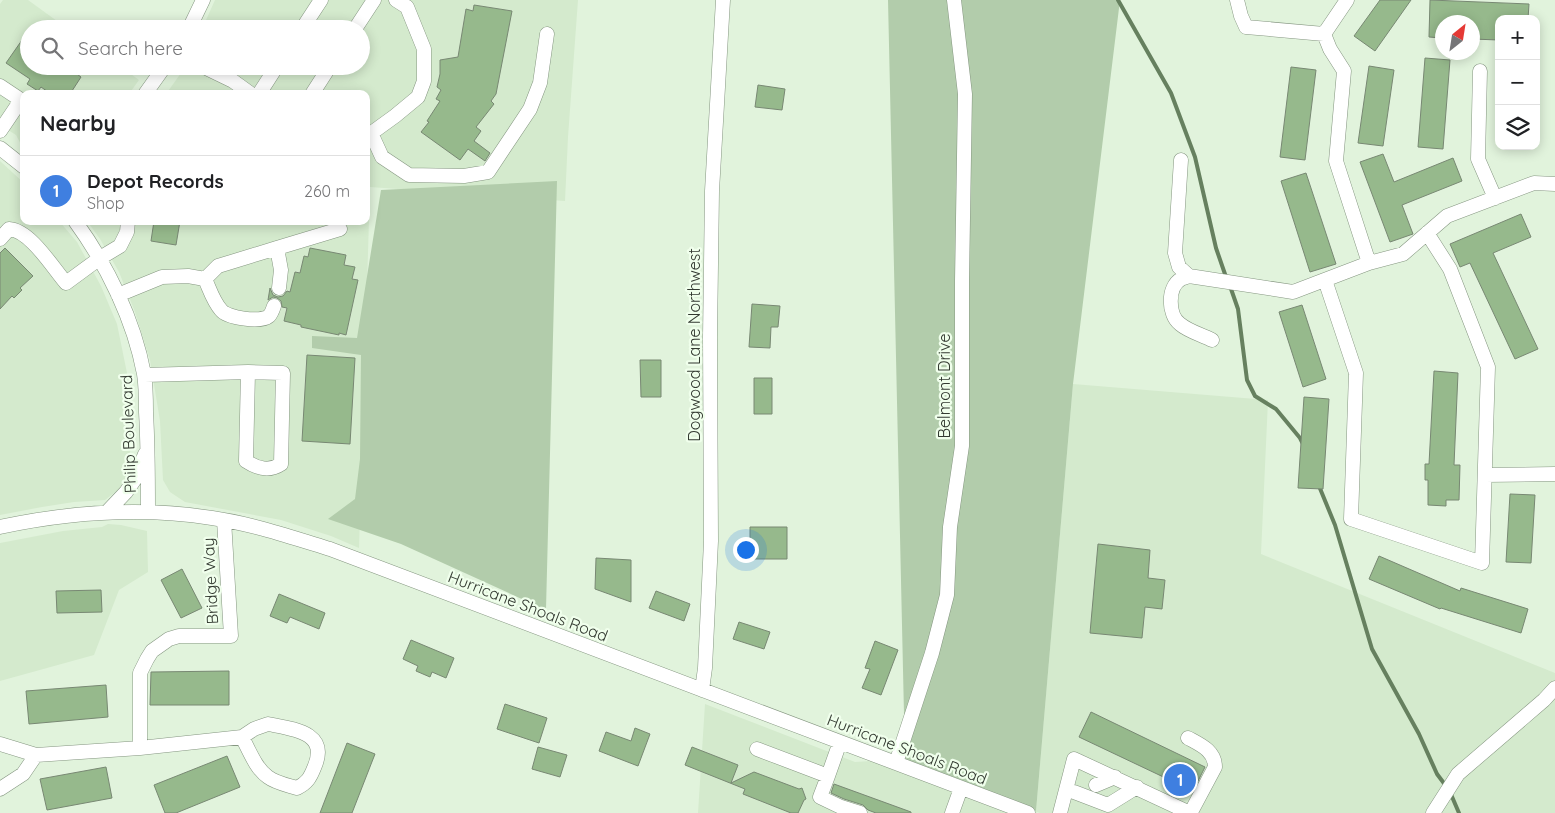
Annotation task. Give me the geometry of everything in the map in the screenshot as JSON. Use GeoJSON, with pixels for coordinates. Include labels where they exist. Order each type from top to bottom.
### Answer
{"type":"FeatureCollection","features":[{"type":"Feature","properties":{"kind":"street"},"geometry":{"type":"LineString","coordinates":[[193,20],[203,0]]}},
{"type":"Feature","properties":{"kind":"street"},"geometry":{"type":"LineString","coordinates":[[308,20],[322,0]]}},
{"type":"Feature","properties":{"kind":"street"},"geometry":{"type":"LineString","coordinates":[[361,20],[374,0]]}},
{"type":"Feature","properties":{"kind":"street"},"geometry":{"type":"LineString","coordinates":[[370,134],[418,97],[424,81],[424,49],[407,6],[396,0]]}},
{"type":"Feature","properties":{"kind":"street","name":"Dogwood Lane Northwest"},"geometry":{"type":"LineString","coordinates":[[702,690],[706,668],[711,542],[710,337],[712,191],[723,0]]}},
{"type":"Feature","properties":{"kind":"street","name":"Belmont Drive"},"geometry":{"type":"LineString","coordinates":[[896,763],[932,653],[947,595],[950,527],[962,446],[965,94],[954,0]]}},
{"type":"Feature","properties":{"kind":"street"},"geometry":{"type":"LineString","coordinates":[[1237,0],[1246,26],[1324,34]]}},
{"type":"Feature","properties":{"kind":"street"},"geometry":{"type":"LineString","coordinates":[[1324,34],[1347,0]]}},
{"type":"Feature","properties":{"kind":"street"},"geometry":{"type":"LineString","coordinates":[[370,138],[382,157],[409,175],[464,176],[488,172],[530,109],[540,83],[547,34]]}},
{"type":"Feature","properties":{"kind":"street"},"geometry":{"type":"LineString","coordinates":[[1324,34],[1344,71],[1336,161],[1369,263]]}},
{"type":"Feature","properties":{"kind":"street"},"geometry":{"type":"LineString","coordinates":[[1480,71],[1478,159],[1495,198]]}},
{"type":"Feature","properties":{"kind":"street"},"geometry":{"type":"LineString","coordinates":[[147,90],[158,75]]}},
{"type":"Feature","properties":{"kind":"street"},"geometry":{"type":"LineString","coordinates":[[221,75],[245,90]]}},
{"type":"Feature","properties":{"kind":"street"},"geometry":{"type":"LineString","coordinates":[[229,75],[233,81]]}},
{"type":"Feature","properties":{"kind":"street"},"geometry":{"type":"LineString","coordinates":[[262,90],[271,75]]}},
{"type":"Feature","properties":{"kind":"street"},"geometry":{"type":"LineString","coordinates":[[315,90],[324,75]]}},
{"type":"Feature","properties":{"kind":"street"},"geometry":{"type":"LineString","coordinates":[[0,86],[20,100]]}},
{"type":"Feature","properties":{"kind":"street"},"geometry":{"type":"LineString","coordinates":[[0,131],[20,104]]}},
{"type":"Feature","properties":{"kind":"street"},"geometry":{"type":"LineString","coordinates":[[0,148],[20,164]]}},
{"type":"Feature","properties":{"kind":"street"},"geometry":{"type":"LineString","coordinates":[[1181,160],[1176,253],[1180,267],[1189,276]]}},
{"type":"Feature","properties":{"kind":"street"},"geometry":{"type":"LineString","coordinates":[[1212,340],[1181,326],[1176,320],[1171,309],[1171,298],[1174,288],[1181,278],[1189,276],[1293,292],[1369,263],[1403,254],[1447,216],[1534,183],[1555,184]]}},
{"type":"Feature","properties":{"kind":"street","name":"Philip Boulevard"},"geometry":{"type":"LineString","coordinates":[[78,225],[100,258],[118,295],[134,338],[144,375],[148,446],[148,512]]}},
{"type":"Feature","properties":{"kind":"street"},"geometry":{"type":"LineString","coordinates":[[0,239],[9,229],[15,229],[24,234],[66,284],[100,258],[120,246],[127,232],[128,225]]}},
{"type":"Feature","properties":{"kind":"street"},"geometry":{"type":"LineString","coordinates":[[205,279],[218,266],[340,229]]}},
{"type":"Feature","properties":{"kind":"street"},"geometry":{"type":"LineString","coordinates":[[1325,280],[1356,373],[1351,519],[1482,563],[1488,368],[1450,269],[1427,233]]}},
{"type":"Feature","properties":{"kind":"street"},"geometry":{"type":"LineString","coordinates":[[277,248],[282,270],[279,288]]}},
{"type":"Feature","properties":{"kind":"street"},"geometry":{"type":"LineString","coordinates":[[118,295],[162,277],[188,276],[205,279]]}},
{"type":"Feature","properties":{"kind":"street"},"geometry":{"type":"LineString","coordinates":[[205,279],[213,299],[222,312],[238,318],[260,320],[268,317],[274,306]]}},
{"type":"Feature","properties":{"kind":"street"},"geometry":{"type":"LineString","coordinates":[[144,375],[252,372],[282,373],[281,464],[276,467],[265,469],[255,467],[246,461],[252,372]]}},
{"type":"Feature","properties":{"kind":"street"},"geometry":{"type":"LineString","coordinates":[[107,512],[126,492],[135,479],[148,446]]}},
{"type":"Feature","properties":{"kind":"street"},"geometry":{"type":"LineString","coordinates":[[1485,475],[1555,474]]}},
{"type":"Feature","properties":{"kind":"street","name":"Hurricane Shoals Road"},"geometry":{"type":"LineString","coordinates":[[0,526],[60,516],[107,512],[148,512],[224,520],[268,530],[330,550],[1028,813]]}},
{"type":"Feature","properties":{"kind":"street","name":"Bridge Way"},"geometry":{"type":"LineString","coordinates":[[140,748],[140,673],[146,659],[169,639],[179,636],[231,636],[224,520]]}},
{"type":"Feature","properties":{"kind":"street"},"geometry":{"type":"LineString","coordinates":[[1433,813],[1458,774],[1544,700],[1555,688]]}},
{"type":"Feature","properties":{"kind":"street"},"geometry":{"type":"LineString","coordinates":[[0,744],[36,755],[140,748],[242,737],[254,729],[268,724],[308,734],[317,746],[318,755],[306,784],[297,788],[278,783],[268,777],[261,770],[242,737]]}},
{"type":"Feature","properties":{"kind":"street"},"geometry":{"type":"LineString","coordinates":[[1079,790],[1074,759],[1190,813],[1215,767],[1215,760],[1206,748],[1188,738]]}},
{"type":"Feature","properties":{"kind":"street"},"geometry":{"type":"LineString","coordinates":[[840,742],[820,797],[860,813]]}},
{"type":"Feature","properties":{"kind":"street"},"geometry":{"type":"LineString","coordinates":[[757,749],[828,776]]}},
{"type":"Feature","properties":{"kind":"street"},"geometry":{"type":"LineString","coordinates":[[0,789],[23,774],[36,755]]}},
{"type":"Feature","properties":{"kind":"street"},"geometry":{"type":"LineString","coordinates":[[1060,813],[1079,790],[1115,777]]}},
{"type":"Feature","properties":{"kind":"street"},"geometry":{"type":"LineString","coordinates":[[1079,790],[1108,805],[1137,787]]}},
{"type":"Feature","properties":{"kind":"street"},"geometry":{"type":"LineString","coordinates":[[952,813],[961,788]]}},
{"type":"Feature","properties":{"kind":"shaded area"},"geometry":{"type":"Polygon","coordinates":[[[3,0],[28,0],[56,20],[20,20],[20,75],[132,75],[139,80],[132,90],[20,90],[20,142],[16,135],[0,125],[0,4],[3,0]]]}},
{"type":"Feature","properties":{"kind":"shaded area"},"geometry":{"type":"Polygon","coordinates":[[[215,0],[578,0],[565,201],[370,187],[370,90],[169,90],[180,75],[370,75],[370,20],[206,20],[215,0]]]}},
{"type":"Feature","properties":{"kind":"shaded area"},"geometry":{"type":"Polygon","coordinates":[[[888,0],[1120,0],[1073,384],[1036,811],[905,759],[888,0]]]}},
{"type":"Feature","properties":{"kind":"shaded area"},"geometry":{"type":"Polygon","coordinates":[[[0,161],[20,179],[20,225],[62,225],[77,242],[101,286],[117,324],[127,373],[131,439],[129,470],[122,487],[105,500],[74,502],[0,515],[0,161]]]}},
{"type":"Feature","properties":{"kind":"shaded area"},"geometry":{"type":"Polygon","coordinates":[[[557,181],[546,610],[401,544],[328,519],[355,499],[360,459],[361,355],[312,348],[312,336],[357,338],[381,190],[557,181]]]}},
{"type":"Feature","properties":{"kind":"shaded area"},"geometry":{"type":"Polygon","coordinates":[[[90,225],[369,225],[359,548],[331,536],[281,520],[185,502],[170,492],[163,480],[160,421],[150,360],[135,312],[119,272],[90,225]]]}},
{"type":"Feature","properties":{"kind":"shaded area"},"geometry":{"type":"Polygon","coordinates":[[[1073,384],[1268,400],[1261,554],[1555,673],[1555,813],[698,813],[705,704],[855,762],[904,759],[1036,811],[1073,384]]]}},
{"type":"Feature","properties":{"kind":"shaded area"},"geometry":{"type":"Polygon","coordinates":[[[108,524],[147,531],[148,572],[119,590],[94,655],[0,681],[0,543],[63,531],[102,527],[108,524]]]}},
{"type":"Feature","properties":{"kind":"building"},"geometry":{"type":"Polygon","coordinates":[[[1380,0],[1411,0],[1375,51],[1354,36],[1380,0]]]}},
{"type":"Feature","properties":{"kind":"building"},"geometry":{"type":"Polygon","coordinates":[[[1430,0],[1529,4],[1528,15],[1495,15],[1495,40],[1480,39],[1480,15],[1435,15],[1435,37],[1429,37],[1430,0]]]}},
{"type":"Feature","properties":{"kind":"building"},"geometry":{"type":"Polygon","coordinates":[[[474,5],[512,11],[496,94],[491,101],[494,104],[476,127],[481,131],[474,141],[490,153],[485,161],[468,149],[460,160],[421,132],[429,122],[427,121],[440,101],[436,99],[441,90],[437,87],[440,74],[440,60],[458,57],[466,9],[473,11],[474,5]]]}},
{"type":"Feature","properties":{"kind":"building"},"geometry":{"type":"Polygon","coordinates":[[[20,43],[20,72],[6,63],[20,43]]]}},
{"type":"Feature","properties":{"kind":"building"},"geometry":{"type":"Polygon","coordinates":[[[1425,58],[1450,60],[1443,149],[1418,147],[1425,58]]]}},
{"type":"Feature","properties":{"kind":"building"},"geometry":{"type":"Polygon","coordinates":[[[1369,66],[1394,70],[1383,146],[1358,143],[1369,66]]]}},
{"type":"Feature","properties":{"kind":"building"},"geometry":{"type":"Polygon","coordinates":[[[1291,67],[1316,70],[1305,160],[1280,157],[1291,67]]]}},
{"type":"Feature","properties":{"kind":"building"},"geometry":{"type":"Polygon","coordinates":[[[24,75],[78,75],[81,77],[73,90],[45,90],[41,87],[36,90],[27,84],[30,79],[24,75]]]}},
{"type":"Feature","properties":{"kind":"building"},"geometry":{"type":"Polygon","coordinates":[[[758,85],[785,89],[782,110],[755,107],[758,85]]]}},
{"type":"Feature","properties":{"kind":"building"},"geometry":{"type":"Polygon","coordinates":[[[1383,154],[1394,182],[1453,158],[1462,181],[1402,205],[1413,234],[1390,242],[1360,162],[1383,154]]]}},
{"type":"Feature","properties":{"kind":"building"},"geometry":{"type":"Polygon","coordinates":[[[1306,173],[1336,264],[1310,272],[1281,181],[1306,173]]]}},
{"type":"Feature","properties":{"kind":"building"},"geometry":{"type":"Polygon","coordinates":[[[1521,214],[1531,237],[1493,253],[1538,349],[1515,359],[1470,263],[1460,267],[1450,244],[1521,214]]]}},
{"type":"Feature","properties":{"kind":"building"},"geometry":{"type":"Polygon","coordinates":[[[153,225],[179,225],[176,245],[151,241],[153,225]]]}},
{"type":"Feature","properties":{"kind":"building"},"geometry":{"type":"Polygon","coordinates":[[[5,248],[33,276],[20,288],[22,290],[14,298],[12,296],[0,309],[0,253],[5,248]]]}},
{"type":"Feature","properties":{"kind":"building"},"geometry":{"type":"Polygon","coordinates":[[[310,248],[346,255],[344,265],[355,267],[352,279],[358,280],[346,335],[301,327],[301,325],[284,321],[287,308],[282,307],[281,301],[277,298],[273,297],[268,300],[270,288],[273,295],[278,297],[283,296],[287,291],[290,292],[295,272],[300,273],[304,256],[308,257],[310,248]]]}},
{"type":"Feature","properties":{"kind":"building"},"geometry":{"type":"Polygon","coordinates":[[[752,304],[780,306],[778,327],[771,327],[770,348],[749,347],[752,304]]]}},
{"type":"Feature","properties":{"kind":"building"},"geometry":{"type":"Polygon","coordinates":[[[1302,305],[1326,379],[1303,387],[1279,312],[1302,305]]]}},
{"type":"Feature","properties":{"kind":"building"},"geometry":{"type":"Polygon","coordinates":[[[307,355],[355,358],[350,444],[302,441],[307,355]]]}},
{"type":"Feature","properties":{"kind":"building"},"geometry":{"type":"Polygon","coordinates":[[[640,360],[661,360],[661,397],[641,397],[640,360]]]}},
{"type":"Feature","properties":{"kind":"building"},"geometry":{"type":"Polygon","coordinates":[[[1434,371],[1458,373],[1454,465],[1460,465],[1459,500],[1446,500],[1446,506],[1428,505],[1428,480],[1425,480],[1425,464],[1429,464],[1434,371]]]}},
{"type":"Feature","properties":{"kind":"building"},"geometry":{"type":"Polygon","coordinates":[[[754,378],[772,378],[772,414],[754,414],[754,378]]]}},
{"type":"Feature","properties":{"kind":"building"},"geometry":{"type":"Polygon","coordinates":[[[1304,397],[1329,399],[1323,489],[1298,488],[1304,397]]]}},
{"type":"Feature","properties":{"kind":"building"},"geometry":{"type":"Polygon","coordinates":[[[1510,494],[1535,495],[1531,563],[1506,562],[1510,494]]]}},
{"type":"Feature","properties":{"kind":"building"},"geometry":{"type":"Polygon","coordinates":[[[750,527],[787,527],[787,559],[750,559],[750,527]]]}},
{"type":"Feature","properties":{"kind":"building"},"geometry":{"type":"Polygon","coordinates":[[[1098,544],[1150,550],[1148,578],[1165,580],[1162,609],[1145,607],[1142,638],[1090,633],[1098,544]]]}},
{"type":"Feature","properties":{"kind":"building"},"geometry":{"type":"Polygon","coordinates":[[[1379,556],[1460,591],[1461,588],[1528,609],[1521,633],[1440,609],[1369,579],[1379,556]]]}},
{"type":"Feature","properties":{"kind":"building"},"geometry":{"type":"Polygon","coordinates":[[[596,558],[631,560],[631,602],[595,589],[596,558]]]}},
{"type":"Feature","properties":{"kind":"building"},"geometry":{"type":"Polygon","coordinates":[[[182,569],[202,608],[181,618],[161,580],[182,569]]]}},
{"type":"Feature","properties":{"kind":"building"},"geometry":{"type":"Polygon","coordinates":[[[101,590],[102,612],[57,613],[56,591],[101,590]]]}},
{"type":"Feature","properties":{"kind":"building"},"geometry":{"type":"Polygon","coordinates":[[[656,591],[690,604],[684,621],[649,608],[656,591]]]}},
{"type":"Feature","properties":{"kind":"building"},"geometry":{"type":"Polygon","coordinates":[[[279,594],[325,613],[319,629],[290,617],[287,623],[270,616],[279,594]]]}},
{"type":"Feature","properties":{"kind":"building"},"geometry":{"type":"Polygon","coordinates":[[[739,622],[770,632],[764,649],[733,639],[739,622]]]}},
{"type":"Feature","properties":{"kind":"building"},"geometry":{"type":"Polygon","coordinates":[[[411,640],[454,658],[446,678],[432,672],[430,677],[416,671],[418,666],[403,659],[411,640]]]}},
{"type":"Feature","properties":{"kind":"building"},"geometry":{"type":"Polygon","coordinates":[[[875,641],[898,650],[881,695],[862,688],[870,669],[865,668],[875,641]]]}},
{"type":"Feature","properties":{"kind":"building"},"geometry":{"type":"Polygon","coordinates":[[[229,671],[229,705],[150,705],[151,672],[229,671]]]}},
{"type":"Feature","properties":{"kind":"building"},"geometry":{"type":"Polygon","coordinates":[[[106,685],[108,717],[29,724],[26,691],[106,685]]]}},
{"type":"Feature","properties":{"kind":"building"},"geometry":{"type":"Polygon","coordinates":[[[505,704],[547,718],[539,743],[497,729],[505,704]]]}},
{"type":"Feature","properties":{"kind":"building"},"geometry":{"type":"Polygon","coordinates":[[[1091,712],[1205,767],[1193,791],[1079,737],[1091,712]]]}},
{"type":"Feature","properties":{"kind":"building"},"geometry":{"type":"Polygon","coordinates":[[[635,728],[650,734],[638,766],[599,751],[606,732],[631,741],[635,728]]]}},
{"type":"Feature","properties":{"kind":"building"},"geometry":{"type":"Polygon","coordinates":[[[347,743],[375,754],[352,813],[320,813],[347,743]]]}},
{"type":"Feature","properties":{"kind":"building"},"geometry":{"type":"Polygon","coordinates":[[[538,747],[567,755],[560,777],[532,769],[538,747]]]}},
{"type":"Feature","properties":{"kind":"building"},"geometry":{"type":"Polygon","coordinates":[[[692,747],[738,765],[731,783],[754,772],[799,789],[802,788],[806,799],[798,813],[791,813],[743,794],[745,789],[685,765],[692,747]]]}},
{"type":"Feature","properties":{"kind":"building"},"geometry":{"type":"Polygon","coordinates":[[[227,756],[240,787],[176,813],[165,813],[154,785],[227,756]]]}},
{"type":"Feature","properties":{"kind":"building"},"geometry":{"type":"Polygon","coordinates":[[[106,767],[112,798],[47,810],[40,779],[106,767]]]}},
{"type":"Feature","properties":{"kind":"building"},"geometry":{"type":"Polygon","coordinates":[[[834,784],[911,813],[876,813],[868,810],[863,805],[831,793],[834,784]]]}},
{"type":"Feature","properties":{"kind":"waterway"},"geometry":{"type":"LineString","coordinates":[[1118,0],[1171,93],[1195,157],[1216,248],[1226,277]]}},
{"type":"Feature","properties":{"kind":"waterway"},"geometry":{"type":"LineString","coordinates":[[1230,286],[1238,309],[1247,380],[1255,396],[1276,409],[1303,444]]}},
{"type":"Feature","properties":{"kind":"waterway"},"geometry":{"type":"LineString","coordinates":[[1319,486],[1335,525],[1372,649],[1419,734],[1437,774],[1446,786]]}},
{"type":"Feature","properties":{"kind":"waterway"},"geometry":{"type":"LineString","coordinates":[[1450,792],[1459,813]]}},
{"type":"Feature","properties":{"kind":"place","name":"Depot Records"},"geometry":{"type":"Point","coordinates":[1180,780]}}]}
